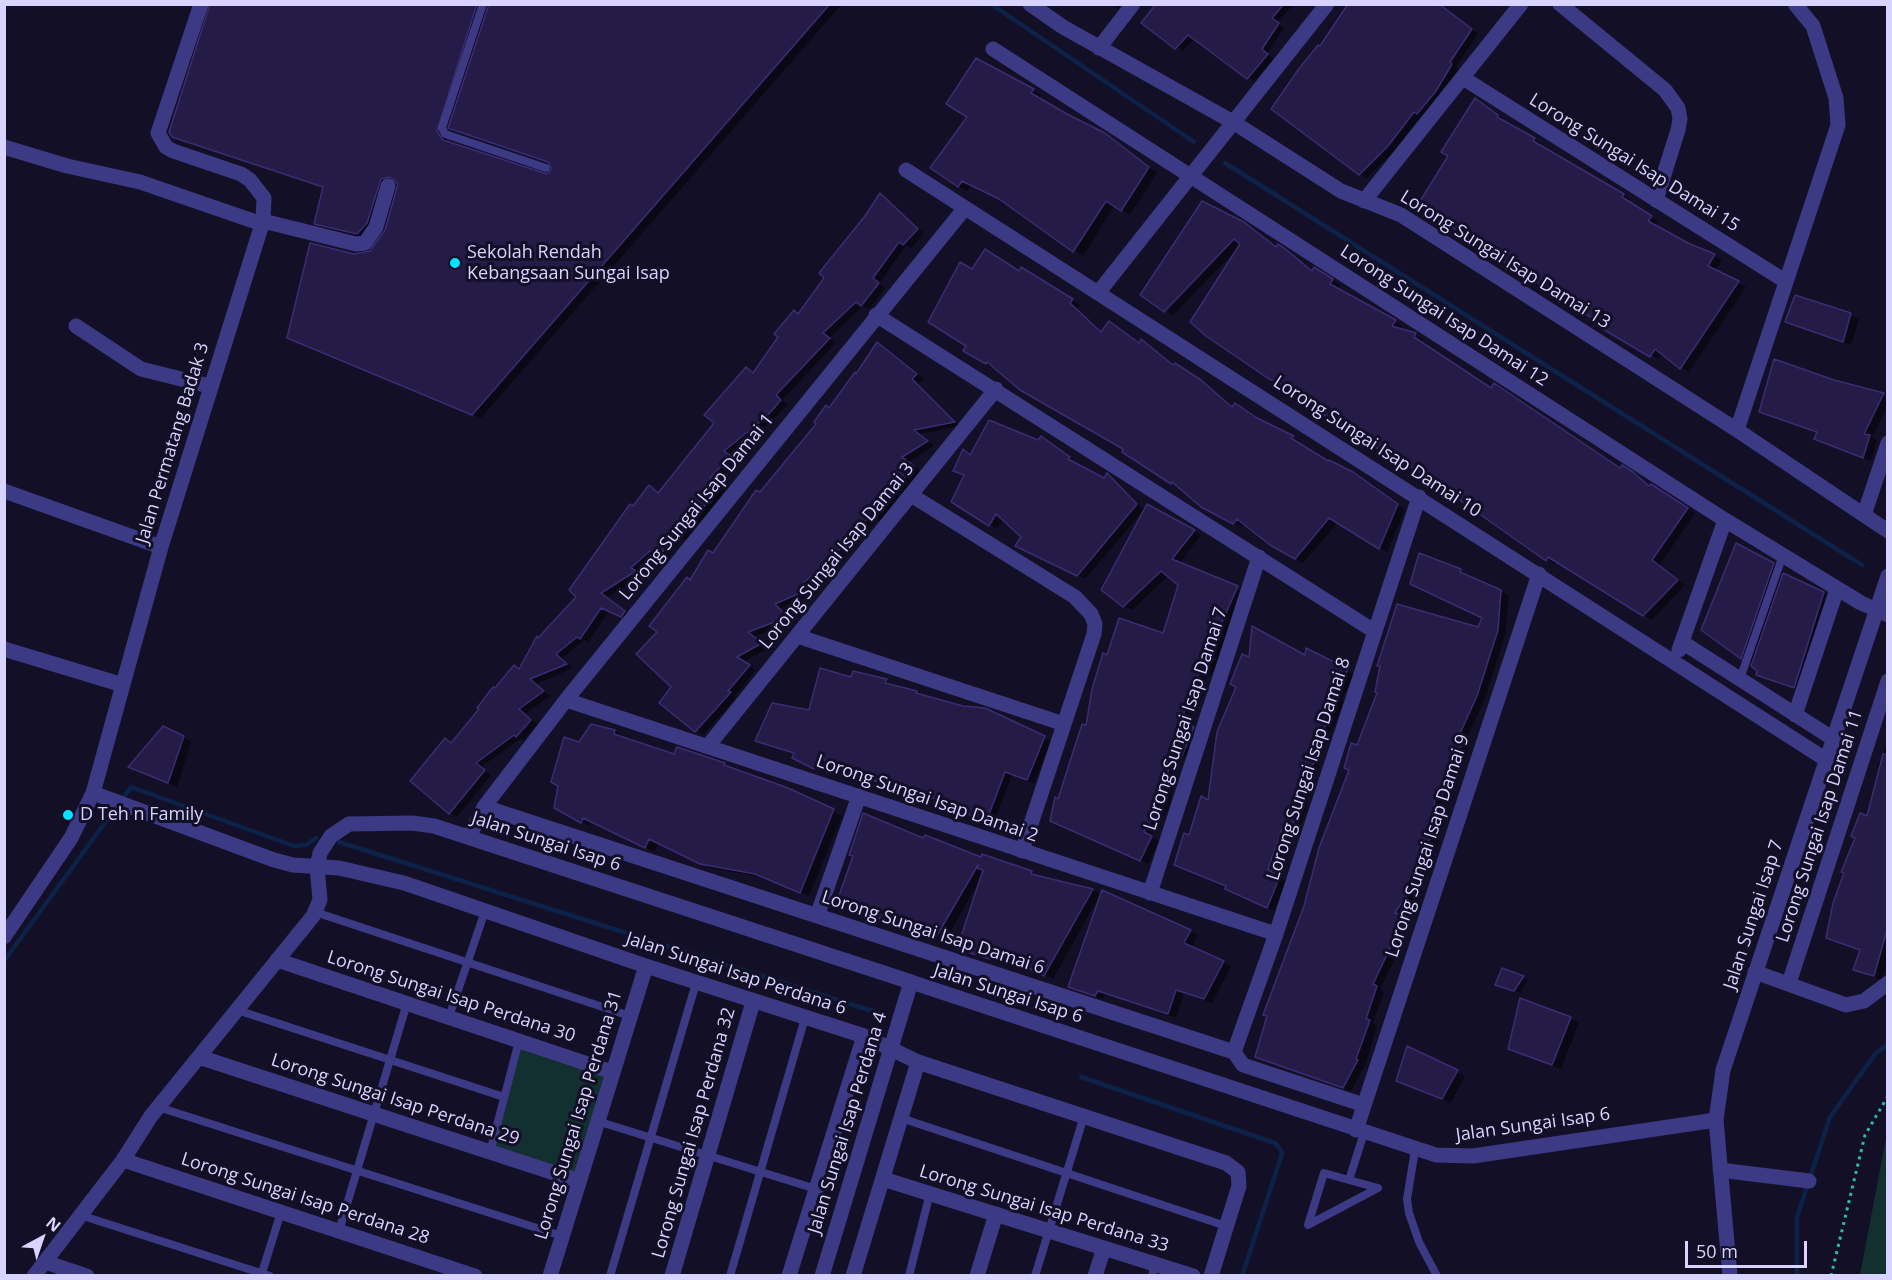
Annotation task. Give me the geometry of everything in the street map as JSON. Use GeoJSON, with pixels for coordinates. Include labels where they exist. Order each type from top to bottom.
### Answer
{"type":"FeatureCollection","features":[{"type":"Feature","properties":{"kind":"street","name":"Jalan Permatang Badak 3"},"geometry":{"type":"LineString","coordinates":[[4,937],[70,838],[93,793],[161,547],[209,386],[262,223],[264,198],[250,180],[240,174],[173,151],[166,147],[158,133],[201,4]]}},
{"type":"Feature","properties":{"kind":"street","name":"Lorong Sungai Isap Damai 13"},"geometry":{"type":"LineString","coordinates":[[1030,4],[1099,48],[1233,122],[1341,191],[1401,215],[1737,430],[1887,531]]}},
{"type":"Feature","properties":{"kind":"street"},"geometry":{"type":"LineString","coordinates":[[1099,48],[1133,4]]}},
{"type":"Feature","properties":{"kind":"street"},"geometry":{"type":"LineString","coordinates":[[1098,292],[1327,4]]}},
{"type":"Feature","properties":{"kind":"street"},"geometry":{"type":"LineString","coordinates":[[1364,201],[1521,4]]}},
{"type":"Feature","properties":{"kind":"street"},"geometry":{"type":"LineString","coordinates":[[1560,4],[1660,85],[1678,108],[1680,119],[1678,130],[1656,200]]}},
{"type":"Feature","properties":{"kind":"street"},"geometry":{"type":"LineString","coordinates":[[1737,430],[1838,125],[1839,111],[1813,26],[1795,4]]}},
{"type":"Feature","properties":{"kind":"street","name":"Lorong Sungai Isap Damai 12"},"geometry":{"type":"LineString","coordinates":[[993,50],[1725,520],[1837,589],[1882,613]]}},
{"type":"Feature","properties":{"kind":"street","name":"Lorong Sungai Isap Damai 15"},"geometry":{"type":"LineString","coordinates":[[1463,78],[1785,281]]}},
{"type":"Feature","properties":{"kind":"street"},"geometry":{"type":"LineString","coordinates":[[4,147],[67,166],[140,182],[262,223],[356,244],[365,243],[376,227],[388,186]]}},
{"type":"Feature","properties":{"kind":"street","name":"Lorong Sungai Isap Damai 10"},"geometry":{"type":"LineString","coordinates":[[906,170],[1825,759]]}},
{"type":"Feature","properties":{"kind":"street","name":"Lorong Sungai Isap Damai 1"},"geometry":{"type":"LineString","coordinates":[[469,837],[484,807],[566,700],[964,208]]}},
{"type":"Feature","properties":{"kind":"street"},"geometry":{"type":"LineString","coordinates":[[876,315],[996,389],[1374,632]]}},
{"type":"Feature","properties":{"kind":"street"},"geometry":{"type":"LineString","coordinates":[[76,326],[141,369],[209,386]]}},
{"type":"Feature","properties":{"kind":"street","name":"Lorong Sungai Isap Damai 3"},"geometry":{"type":"LineString","coordinates":[[708,746],[996,389]]}},
{"type":"Feature","properties":{"kind":"street"},"geometry":{"type":"LineString","coordinates":[[1864,514],[1887,443]]}},
{"type":"Feature","properties":{"kind":"street"},"geometry":{"type":"LineString","coordinates":[[4,491],[161,547]]}},
{"type":"Feature","properties":{"kind":"street"},"geometry":{"type":"LineString","coordinates":[[911,495],[1075,597],[1091,614],[1094,634],[1023,851]]}},
{"type":"Feature","properties":{"kind":"street","name":"Lorong Sungai Isap Damai 8"},"geometry":{"type":"LineString","coordinates":[[1234,1052],[1276,934],[1419,497]]}},
{"type":"Feature","properties":{"kind":"street"},"geometry":{"type":"LineString","coordinates":[[1675,662],[1725,520]]}},
{"type":"Feature","properties":{"kind":"street","name":"Lorong Sungai Isap Damai 7"},"geometry":{"type":"LineString","coordinates":[[1150,893],[1259,557]]}},
{"type":"Feature","properties":{"kind":"street","name":"Lorong Sungai Isap Damai 9"},"geometry":{"type":"LineString","coordinates":[[1360,1132],[1364,1105],[1539,574]]}},
{"type":"Feature","properties":{"kind":"street","name":"Jalan Sungai Isap 7"},"geometry":{"type":"LineString","coordinates":[[1730,1275],[1716,1120],[1721,1078],[1832,738],[1882,613],[1887,576]]}},
{"type":"Feature","properties":{"kind":"street"},"geometry":{"type":"LineString","coordinates":[[1795,715],[1837,589]]}},
{"type":"Feature","properties":{"kind":"street"},"geometry":{"type":"LineString","coordinates":[[797,636],[1064,723]]}},
{"type":"Feature","properties":{"kind":"street"},"geometry":{"type":"LineString","coordinates":[[1682,642],[1832,738]]}},
{"type":"Feature","properties":{"kind":"street"},"geometry":{"type":"LineString","coordinates":[[4,649],[123,686]]}},
{"type":"Feature","properties":{"kind":"street","name":"Lorong Sungai Isap Damai 11"},"geometry":{"type":"LineString","coordinates":[[1789,984],[1887,681]]}},
{"type":"Feature","properties":{"kind":"street","name":"Lorong Sungai Isap Damai 2"},"geometry":{"type":"LineString","coordinates":[[566,700],[1276,934]]}},
{"type":"Feature","properties":{"kind":"street","name":"Jalan Sungai Isap Perdana 6"},"geometry":{"type":"LineString","coordinates":[[93,793],[274,860],[352,871],[404,883],[753,1002],[864,1036],[918,1062],[1233,1167],[1240,1179],[1211,1275]]}},
{"type":"Feature","properties":{"kind":"street"},"geometry":{"type":"LineString","coordinates":[[818,916],[859,796]]}},
{"type":"Feature","properties":{"kind":"street","name":"Lorong Sungai Isap Damai 6"},"geometry":{"type":"LineString","coordinates":[[484,807],[1234,1052],[1243,1065],[1364,1105]]}},
{"type":"Feature","properties":{"kind":"street","name":"Jalan Sungai Isap 6"},"geometry":{"type":"LineString","coordinates":[[317,867],[324,844],[349,824],[412,823],[434,826],[1360,1132],[1436,1155],[1473,1156],[1716,1120]]}},
{"type":"Feature","properties":{"kind":"street"},"geometry":{"type":"LineString","coordinates":[[34,1275],[123,1160],[139,1132],[158,1107],[315,912],[321,890],[317,867]]}},
{"type":"Feature","properties":{"kind":"street","name":"Lorong Sungai Isap Perdana 30"},"geometry":{"type":"LineString","coordinates":[[277,960],[612,1072]]}},
{"type":"Feature","properties":{"kind":"street","name":"Lorong Sungai Isap Perdana 31"},"geometry":{"type":"LineString","coordinates":[[550,1275],[646,966]]}},
{"type":"Feature","properties":{"kind":"street"},"geometry":{"type":"LineString","coordinates":[[1755,972],[1846,1005],[1864,1001],[1887,983]]}},
{"type":"Feature","properties":{"kind":"street","name":"Jalan Sungai Isap Perdana 4"},"geometry":{"type":"LineString","coordinates":[[822,1275],[911,982]]}},
{"type":"Feature","properties":{"kind":"street","name":"Lorong Sungai Isap Perdana 32"},"geometry":{"type":"LineString","coordinates":[[672,1275],[753,1002]]}},
{"type":"Feature","properties":{"kind":"street"},"geometry":{"type":"LineString","coordinates":[[789,1275],[864,1036]]}},
{"type":"Feature","properties":{"kind":"street","name":"Lorong Sungai Isap Perdana 29"},"geometry":{"type":"LineString","coordinates":[[199,1057],[579,1180]]}},
{"type":"Feature","properties":{"kind":"street"},"geometry":{"type":"LineString","coordinates":[[853,1275],[918,1062]]}},
{"type":"Feature","properties":{"kind":"street","name":"Lorong Sungai Isap Perdana 28"},"geometry":{"type":"LineString","coordinates":[[123,1160],[459,1273],[475,1275]]}},
{"type":"Feature","properties":{"kind":"street"},"geometry":{"type":"LineString","coordinates":[[1720,1170],[1809,1181]]}},
{"type":"Feature","properties":{"kind":"street","name":"Lorong Sungai Isap Perdana 33"},"geometry":{"type":"LineString","coordinates":[[883,1179],[1104,1248],[1154,1270],[1193,1275]]}},
{"type":"Feature","properties":{"kind":"street"},"geometry":{"type":"LineString","coordinates":[[977,1275],[996,1214]]}},
{"type":"Feature","properties":{"kind":"street"},"geometry":{"type":"LineString","coordinates":[[1095,1275],[1104,1248]]}},
{"type":"Feature","properties":{"kind":"street"},"geometry":{"type":"LineString","coordinates":[[45,1262],[87,1275]]}},
{"type":"Feature","properties":{"kind":"lane"},"geometry":{"type":"LineString","coordinates":[[483,4],[442,128],[446,134],[546,168]]}},
{"type":"Feature","properties":{"kind":"lane"},"geometry":{"type":"LineString","coordinates":[[1740,680],[1783,555]]}},
{"type":"Feature","properties":{"kind":"lane"},"geometry":{"type":"LineString","coordinates":[[449,1017],[485,911]]}},
{"type":"Feature","properties":{"kind":"lane"},"geometry":{"type":"LineString","coordinates":[[315,912],[630,1016]]}},
{"type":"Feature","properties":{"kind":"lane"},"geometry":{"type":"LineString","coordinates":[[610,1275],[696,983]]}},
{"type":"Feature","properties":{"kind":"lane"},"geometry":{"type":"LineString","coordinates":[[339,1231],[406,1003]]}},
{"type":"Feature","properties":{"kind":"lane"},"geometry":{"type":"LineString","coordinates":[[237,1010],[504,1097]]}},
{"type":"Feature","properties":{"kind":"lane"},"geometry":{"type":"LineString","coordinates":[[730,1275],[805,1018]]}},
{"type":"Feature","properties":{"kind":"lane"},"geometry":{"type":"LineString","coordinates":[[490,1152],[519,1041]]}},
{"type":"Feature","properties":{"kind":"lane"},"geometry":{"type":"LineString","coordinates":[[158,1107],[562,1236]]}},
{"type":"Feature","properties":{"kind":"lane"},"geometry":{"type":"LineString","coordinates":[[1035,1275],[1084,1116]]}},
{"type":"Feature","properties":{"kind":"lane"},"geometry":{"type":"LineString","coordinates":[[901,1118],[1226,1226]]}},
{"type":"Feature","properties":{"kind":"lane"},"geometry":{"type":"LineString","coordinates":[[597,1121],[816,1190]]}},
{"type":"Feature","properties":{"kind":"lane"},"geometry":{"type":"LineString","coordinates":[[1349,1180],[1360,1132]]}},
{"type":"Feature","properties":{"kind":"lane"},"geometry":{"type":"LineString","coordinates":[[1415,1150],[1407,1199],[1409,1213],[1419,1242],[1437,1275]]}},
{"type":"Feature","properties":{"kind":"lane"},"geometry":{"type":"LineString","coordinates":[[1324,1173],[1349,1180],[1377,1188],[1308,1225],[1324,1173]]}},
{"type":"Feature","properties":{"kind":"lane"},"geometry":{"type":"LineString","coordinates":[[909,1275],[930,1194]]}},
{"type":"Feature","properties":{"kind":"lane"},"geometry":{"type":"LineString","coordinates":[[80,1215],[264,1275],[281,1212]]}},
{"type":"Feature","properties":{"kind":"path"},"geometry":{"type":"LineString","coordinates":[[1831,1275],[1864,1135],[1887,1096]]}},
{"type":"Feature","properties":{"kind":"green space"},"geometry":{"type":"Polygon","coordinates":[[[522,1046],[607,1075],[576,1175],[494,1150],[522,1046]]]}},
{"type":"Feature","properties":{"kind":"green space"},"geometry":{"type":"Polygon","coordinates":[[[1887,1139],[1887,1275],[1860,1275],[1885,1143],[1887,1139]]]}},
{"type":"Feature","properties":{"kind":"building","name":"Sekolah Rendah Kebangsaan Sungai Isap"},"geometry":{"type":"Polygon","coordinates":[[[210,4],[477,4],[437,131],[443,140],[547,174],[552,169],[548,162],[448,128],[489,4],[830,4],[472,415],[287,338],[310,243],[354,254],[370,251],[385,230],[398,184],[390,177],[381,179],[367,223],[357,234],[314,224],[323,187],[172,137],[169,132],[210,4]]]}},
{"type":"Feature","properties":{"kind":"building"},"geometry":{"type":"Polygon","coordinates":[[[1156,4],[1284,4],[1272,18],[1279,23],[1262,49],[1268,54],[1247,79],[1188,35],[1175,49],[1141,23],[1156,4]]]}},
{"type":"Feature","properties":{"kind":"building"},"geometry":{"type":"Polygon","coordinates":[[[1348,4],[1439,4],[1472,29],[1450,62],[1452,64],[1436,91],[1417,114],[1414,112],[1388,146],[1359,175],[1271,109],[1298,70],[1318,45],[1320,46],[1348,4]]]}},
{"type":"Feature","properties":{"kind":"building"},"geometry":{"type":"Polygon","coordinates":[[[976,58],[1034,89],[1031,93],[1067,114],[1105,133],[1149,167],[1121,211],[1106,201],[1073,252],[999,199],[962,181],[958,187],[930,168],[967,117],[946,104],[976,58]]]}},
{"type":"Feature","properties":{"kind":"building"},"geometry":{"type":"Polygon","coordinates":[[[1475,98],[1498,115],[1497,117],[1535,138],[1533,141],[1624,194],[1622,197],[1652,216],[1648,221],[1690,244],[1715,254],[1708,266],[1739,281],[1680,369],[1655,349],[1650,357],[1596,325],[1599,321],[1570,307],[1571,305],[1529,277],[1527,279],[1501,260],[1506,252],[1467,235],[1465,237],[1447,223],[1448,221],[1419,203],[1448,156],[1441,152],[1475,98]]]}},
{"type":"Feature","properties":{"kind":"building"},"geometry":{"type":"Polygon","coordinates":[[[880,193],[918,229],[903,245],[899,242],[873,278],[879,283],[861,306],[856,302],[823,333],[830,338],[776,395],[781,400],[766,417],[724,451],[731,456],[710,478],[720,485],[679,538],[675,535],[659,557],[650,551],[631,568],[636,571],[601,593],[625,611],[621,617],[601,608],[580,639],[577,637],[556,654],[567,664],[530,679],[544,691],[519,709],[531,720],[516,737],[514,735],[476,763],[485,770],[449,814],[410,781],[445,738],[451,743],[479,709],[477,708],[493,687],[495,688],[514,665],[519,669],[537,636],[538,638],[576,597],[569,590],[630,504],[633,506],[649,485],[658,493],[714,423],[704,415],[746,367],[753,373],[778,337],[774,334],[794,310],[798,314],[824,278],[819,273],[865,216],[880,193]]]}},
{"type":"Feature","properties":{"kind":"building"},"geometry":{"type":"Polygon","coordinates":[[[1202,201],[1244,222],[1276,247],[1278,244],[1284,248],[1312,271],[1314,267],[1333,279],[1330,284],[1396,320],[1392,326],[1416,333],[1414,337],[1491,388],[1494,383],[1620,468],[1622,465],[1649,486],[1651,484],[1688,508],[1652,560],[1678,580],[1643,616],[1548,557],[1546,561],[1420,472],[1366,442],[1369,437],[1332,412],[1328,418],[1303,400],[1307,394],[1269,379],[1206,336],[1190,322],[1240,244],[1234,239],[1164,312],[1140,295],[1202,201]]]}},
{"type":"Feature","properties":{"kind":"building"},"geometry":{"type":"Polygon","coordinates":[[[985,249],[1019,271],[1021,267],[1073,299],[1070,303],[1101,332],[1109,321],[1139,343],[1141,339],[1173,365],[1175,363],[1201,380],[1232,407],[1235,403],[1257,418],[1294,436],[1291,438],[1328,461],[1353,472],[1398,504],[1379,549],[1329,518],[1295,559],[1270,545],[1237,519],[1233,524],[1201,507],[1172,482],[1171,484],[1122,452],[1123,449],[1020,390],[987,362],[986,364],[963,351],[966,346],[928,322],[960,262],[972,269],[985,249]]]}},
{"type":"Feature","properties":{"kind":"building"},"geometry":{"type":"Polygon","coordinates":[[[1795,295],[1851,313],[1843,342],[1785,322],[1795,295]]]}},
{"type":"Feature","properties":{"kind":"building"},"geometry":{"type":"Polygon","coordinates":[[[877,342],[917,374],[912,379],[955,422],[914,430],[928,441],[902,457],[914,466],[872,519],[869,517],[829,561],[802,584],[807,590],[775,604],[788,617],[748,632],[762,643],[737,657],[750,665],[728,691],[731,692],[695,732],[659,703],[671,687],[636,654],[657,632],[649,626],[687,577],[690,580],[708,550],[713,553],[756,490],[760,492],[816,424],[814,422],[826,405],[829,408],[855,372],[856,374],[877,342]]]}},
{"type":"Feature","properties":{"kind":"building"},"geometry":{"type":"Polygon","coordinates":[[[1774,359],[1834,380],[1884,393],[1864,434],[1870,435],[1863,458],[1814,439],[1817,432],[1759,412],[1774,359]]]}},
{"type":"Feature","properties":{"kind":"building"},"geometry":{"type":"Polygon","coordinates":[[[989,420],[1038,440],[1041,436],[1070,457],[1068,459],[1104,478],[1107,473],[1137,504],[1077,576],[1015,546],[1021,537],[996,514],[989,526],[951,502],[964,475],[953,471],[963,449],[970,455],[989,420]]]}},
{"type":"Feature","properties":{"kind":"building"},"geometry":{"type":"Polygon","coordinates":[[[1147,504],[1195,530],[1172,559],[1238,586],[1222,622],[1210,663],[1190,684],[1198,688],[1179,721],[1194,727],[1182,756],[1172,752],[1162,802],[1144,832],[1152,836],[1140,861],[1050,821],[1055,797],[1058,799],[1082,724],[1086,725],[1092,689],[1103,653],[1107,655],[1119,618],[1163,633],[1176,592],[1178,585],[1161,571],[1123,607],[1101,590],[1147,504]]]}},
{"type":"Feature","properties":{"kind":"building"},"geometry":{"type":"Polygon","coordinates":[[[1736,543],[1774,563],[1741,659],[1701,630],[1736,543]]]}},
{"type":"Feature","properties":{"kind":"building"},"geometry":{"type":"Polygon","coordinates":[[[1419,553],[1461,569],[1460,572],[1501,590],[1498,630],[1477,696],[1457,740],[1463,742],[1445,775],[1449,777],[1441,798],[1435,795],[1432,834],[1410,884],[1413,885],[1395,913],[1400,914],[1393,942],[1373,984],[1377,986],[1366,1019],[1370,1020],[1356,1059],[1358,1060],[1343,1088],[1255,1057],[1267,1016],[1263,1015],[1304,906],[1319,848],[1349,770],[1344,768],[1351,743],[1357,745],[1377,693],[1375,692],[1380,666],[1377,666],[1397,604],[1478,627],[1482,618],[1410,584],[1419,553]]]}},
{"type":"Feature","properties":{"kind":"building"},"geometry":{"type":"Polygon","coordinates":[[[1783,573],[1824,592],[1794,688],[1756,675],[1757,671],[1751,666],[1783,573]]]}},
{"type":"Feature","properties":{"kind":"building"},"geometry":{"type":"Polygon","coordinates":[[[1252,626],[1305,655],[1306,648],[1348,669],[1336,695],[1338,696],[1328,722],[1305,757],[1315,761],[1294,793],[1302,797],[1293,825],[1285,821],[1268,869],[1280,876],[1267,908],[1225,889],[1226,886],[1174,865],[1184,833],[1189,835],[1201,796],[1208,800],[1217,732],[1236,687],[1230,684],[1242,654],[1249,657],[1252,626]]]}},
{"type":"Feature","properties":{"kind":"building"},"geometry":{"type":"Polygon","coordinates":[[[820,668],[851,677],[853,671],[887,679],[885,683],[917,691],[916,693],[963,706],[985,708],[1045,736],[1027,780],[1005,772],[985,825],[954,805],[923,795],[921,800],[817,757],[814,769],[792,758],[794,753],[755,741],[772,703],[809,710],[820,668]]]}},
{"type":"Feature","properties":{"kind":"building"},"geometry":{"type":"Polygon","coordinates":[[[591,724],[615,730],[614,734],[674,754],[677,747],[725,763],[724,765],[788,788],[834,809],[800,893],[755,874],[700,864],[649,839],[645,848],[583,818],[581,823],[554,808],[558,786],[551,782],[564,737],[579,742],[591,724]]]}},
{"type":"Feature","properties":{"kind":"building"},"geometry":{"type":"Polygon","coordinates":[[[163,726],[184,736],[168,783],[128,767],[163,726]]]}},
{"type":"Feature","properties":{"kind":"building"},"geometry":{"type":"Polygon","coordinates":[[[1883,754],[1887,755],[1887,930],[1874,976],[1853,970],[1860,950],[1826,938],[1833,903],[1844,873],[1841,872],[1855,838],[1851,836],[1860,813],[1867,816],[1883,754]]]}},
{"type":"Feature","properties":{"kind":"building"},"geometry":{"type":"Polygon","coordinates":[[[863,813],[923,838],[925,835],[981,857],[982,854],[1032,871],[1031,874],[1093,889],[1044,976],[1003,955],[1000,962],[957,949],[983,870],[977,868],[978,865],[935,939],[889,916],[887,921],[836,904],[853,856],[849,855],[863,813]]]}},
{"type":"Feature","properties":{"kind":"building"},"geometry":{"type":"Polygon","coordinates":[[[1102,890],[1191,930],[1184,943],[1224,961],[1204,999],[1176,990],[1168,1014],[1098,991],[1095,996],[1068,987],[1102,890]]]}},
{"type":"Feature","properties":{"kind":"building"},"geometry":{"type":"Polygon","coordinates":[[[1502,968],[1524,976],[1514,991],[1495,985],[1502,968]]]}},
{"type":"Feature","properties":{"kind":"building"},"geometry":{"type":"Polygon","coordinates":[[[1520,998],[1571,1017],[1552,1065],[1508,1049],[1520,998]]]}},
{"type":"Feature","properties":{"kind":"building"},"geometry":{"type":"Polygon","coordinates":[[[1407,1046],[1458,1070],[1442,1099],[1396,1081],[1407,1046]]]}},
{"type":"Feature","properties":{"kind":"waterway"},"geometry":{"type":"LineString","coordinates":[[991,4],[1194,142]]}},
{"type":"Feature","properties":{"kind":"waterway"},"geometry":{"type":"LineString","coordinates":[[1225,163],[1862,565]]}},
{"type":"Feature","properties":{"kind":"waterway"},"geometry":{"type":"LineString","coordinates":[[4,961],[131,787],[294,846],[306,845],[316,838]]}},
{"type":"Feature","properties":{"kind":"waterway"},"geometry":{"type":"LineString","coordinates":[[339,842],[885,1015]]}},
{"type":"Feature","properties":{"kind":"waterway"},"geometry":{"type":"LineString","coordinates":[[1797,1276],[1797,1217],[1830,1117],[1875,1054],[1888,1044]]}},
{"type":"Feature","properties":{"kind":"waterway"},"geometry":{"type":"LineString","coordinates":[[1081,1077],[1275,1143],[1280,1149],[1282,1154],[1242,1276]]}},
{"type":"Feature","properties":{"kind":"place","name":"Sekolah Rendah Kebangsaan Sungai Isap"},"geometry":{"type":"Point","coordinates":[455,263]}},
{"type":"Feature","properties":{"kind":"place","name":"D Teh n Family"},"geometry":{"type":"Point","coordinates":[68,815]}}]}
